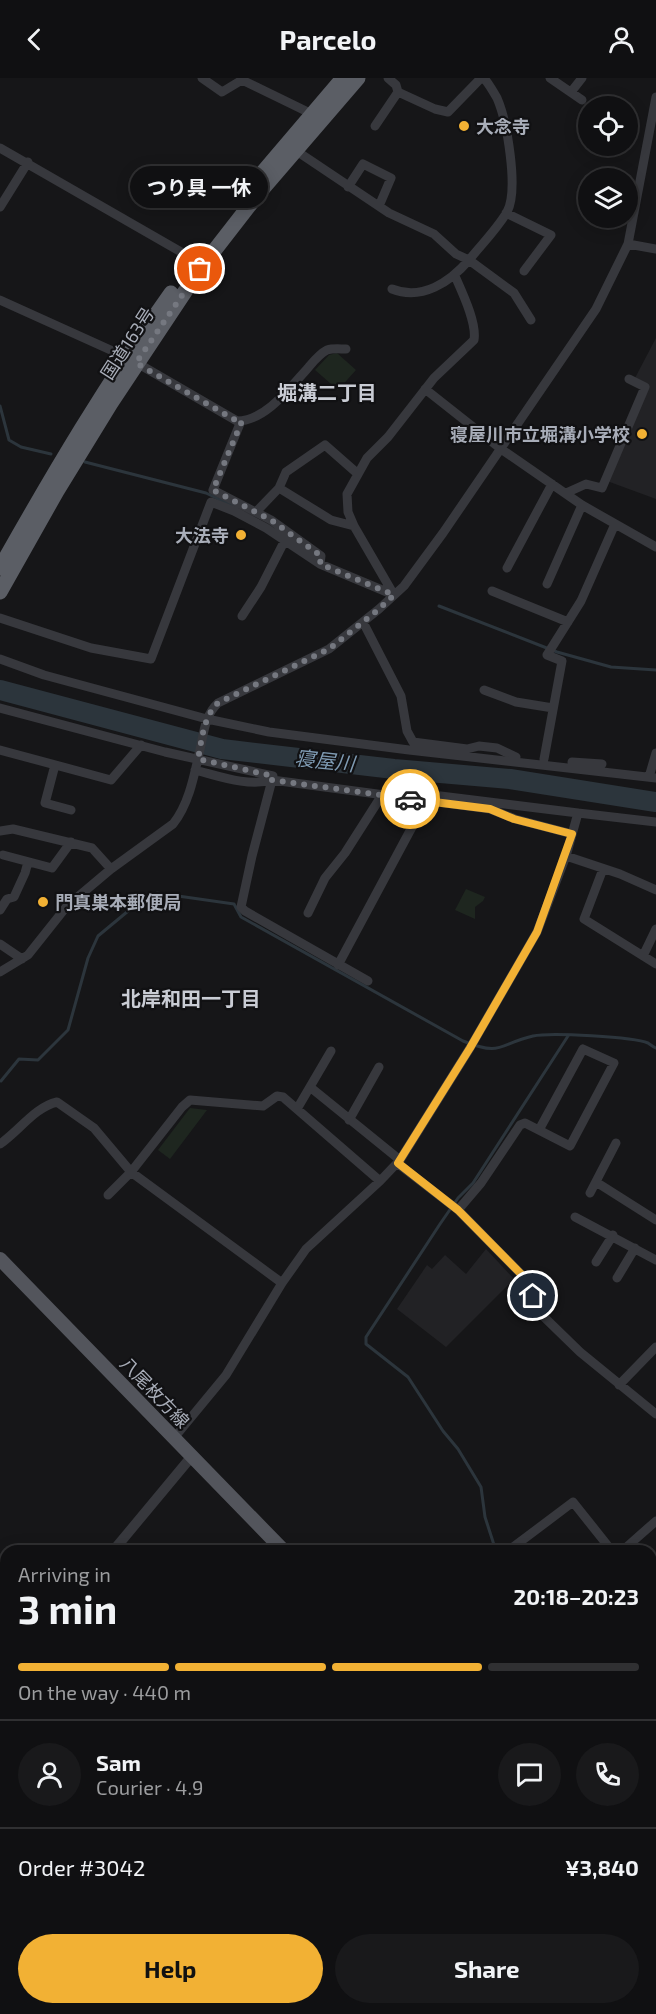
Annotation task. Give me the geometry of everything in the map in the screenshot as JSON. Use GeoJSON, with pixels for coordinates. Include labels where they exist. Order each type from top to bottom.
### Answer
{"type":"FeatureCollection","features":[{"type":"Feature","properties":{"kind":"highway","name":"国道163号"},"geometry":{"type":"LineString","coordinates":[[0,568],[47,485],[195,260],[252,186],[343,78]]}},
{"type":"Feature","properties":{"kind":"highway","name":"国道163号"},"geometry":{"type":"LineString","coordinates":[[0,592],[131,360],[259,193],[358,78]]}},
{"type":"Feature","properties":{"kind":"main road","name":"八尾枚方線"},"geometry":{"type":"LineString","coordinates":[[0,1259],[278,1545]]}},
{"type":"Feature","properties":{"kind":"street"},"geometry":{"type":"LineString","coordinates":[[202,78],[222,93],[242,80],[312,114]]}},
{"type":"Feature","properties":{"kind":"street"},"geometry":{"type":"LineString","coordinates":[[388,78],[396,85],[398,92],[435,110],[448,112],[485,79],[497,99],[509,148],[514,183],[506,213],[455,276],[422,292],[402,293],[392,289]]}},
{"type":"Feature","properties":{"kind":"street"},"geometry":{"type":"LineString","coordinates":[[550,78],[578,97]]}},
{"type":"Feature","properties":{"kind":"street"},"geometry":{"type":"LineString","coordinates":[[571,92],[582,78]]}},
{"type":"Feature","properties":{"kind":"street"},"geometry":{"type":"LineString","coordinates":[[375,126],[398,92]]}},
{"type":"Feature","properties":{"kind":"street"},"geometry":{"type":"LineString","coordinates":[[0,972],[28,955],[67,906],[111,869],[173,824],[180,816],[195,770],[207,720],[211,710],[218,703],[329,649],[394,595],[410,577],[596,309],[628,244],[656,97]]}},
{"type":"Feature","properties":{"kind":"street"},"geometry":{"type":"LineString","coordinates":[[0,148],[28,162],[195,260]]}},
{"type":"Feature","properties":{"kind":"street"},"geometry":{"type":"LineString","coordinates":[[295,150],[379,206],[434,234],[456,254],[469,260],[514,293],[531,320]]}},
{"type":"Feature","properties":{"kind":"street"},"geometry":{"type":"LineString","coordinates":[[0,207],[28,162]]}},
{"type":"Feature","properties":{"kind":"street"},"geometry":{"type":"LineString","coordinates":[[348,187],[363,164],[391,178],[379,206]]}},
{"type":"Feature","properties":{"kind":"street"},"geometry":{"type":"LineString","coordinates":[[0,186],[10,191]]}},
{"type":"Feature","properties":{"kind":"street"},"geometry":{"type":"LineString","coordinates":[[506,213],[551,234],[524,271]]}},
{"type":"Feature","properties":{"kind":"street"},"geometry":{"type":"LineString","coordinates":[[628,244],[656,249]]}},
{"type":"Feature","properties":{"kind":"street"},"geometry":{"type":"LineString","coordinates":[[394,595],[354,526],[346,503],[347,494],[367,459],[388,437],[425,389],[474,340],[475,334],[455,276]]}},
{"type":"Feature","properties":{"kind":"street"},"geometry":{"type":"LineString","coordinates":[[0,300],[131,360],[237,421],[248,421],[266,410],[321,354],[330,349],[346,349]]}},
{"type":"Feature","properties":{"kind":"street"},"geometry":{"type":"LineString","coordinates":[[566,494],[586,484],[602,488],[645,387],[629,379]]}},
{"type":"Feature","properties":{"kind":"street"},"geometry":{"type":"LineString","coordinates":[[425,389],[501,449],[582,505],[656,547]]}},
{"type":"Feature","properties":{"kind":"street"},"geometry":{"type":"LineString","coordinates":[[242,421],[213,490],[256,512],[321,556],[320,564]]}},
{"type":"Feature","properties":{"kind":"street"},"geometry":{"type":"LineString","coordinates":[[256,512],[279,488],[286,472],[325,445],[358,474]]}},
{"type":"Feature","properties":{"kind":"street"},"geometry":{"type":"LineString","coordinates":[[507,568],[552,484]]}},
{"type":"Feature","properties":{"kind":"street"},"geometry":{"type":"LineString","coordinates":[[279,488],[331,520],[354,526]]}},
{"type":"Feature","properties":{"kind":"street"},"geometry":{"type":"LineString","coordinates":[[0,618],[92,648],[151,659],[211,502],[234,511],[285,540],[320,564],[394,595]]}},
{"type":"Feature","properties":{"kind":"street"},"geometry":{"type":"LineString","coordinates":[[547,584],[582,505]]}},
{"type":"Feature","properties":{"kind":"street"},"geometry":{"type":"LineString","coordinates":[[544,759],[562,661],[547,655],[581,601],[615,524]]}},
{"type":"Feature","properties":{"kind":"street"},"geometry":{"type":"LineString","coordinates":[[242,616],[261,587],[285,540]]}},
{"type":"Feature","properties":{"kind":"street"},"geometry":{"type":"LineString","coordinates":[[492,591],[568,622]]}},
{"type":"Feature","properties":{"kind":"street"},"geometry":{"type":"LineString","coordinates":[[363,622],[401,696],[407,731],[413,742],[468,749],[479,746],[497,748],[516,757]]}},
{"type":"Feature","properties":{"kind":"street"},"geometry":{"type":"LineString","coordinates":[[0,659],[44,675],[207,720],[269,732],[652,777],[656,753]]}},
{"type":"Feature","properties":{"kind":"street"},"geometry":{"type":"LineString","coordinates":[[484,690],[516,702],[553,708]]}},
{"type":"Feature","properties":{"kind":"street"},"geometry":{"type":"LineString","coordinates":[[0,708],[273,778],[490,809],[514,819],[572,834]]}},
{"type":"Feature","properties":{"kind":"street"},"geometry":{"type":"LineString","coordinates":[[0,750],[111,780],[141,746]]}},
{"type":"Feature","properties":{"kind":"street"},"geometry":{"type":"LineString","coordinates":[[472,757],[479,753],[602,764]]}},
{"type":"Feature","properties":{"kind":"street"},"geometry":{"type":"LineString","coordinates":[[55,765],[45,803],[71,810]]}},
{"type":"Feature","properties":{"kind":"street"},"geometry":{"type":"LineString","coordinates":[[195,770],[231,780],[264,783],[273,778],[656,822]]}},
{"type":"Feature","properties":{"kind":"street"},"geometry":{"type":"LineString","coordinates":[[273,778],[241,907],[368,981]]}},
{"type":"Feature","properties":{"kind":"street"},"geometry":{"type":"LineString","coordinates":[[308,913],[325,878],[345,854],[382,795]]}},
{"type":"Feature","properties":{"kind":"street"},"geometry":{"type":"LineString","coordinates":[[338,964],[426,801]]}},
{"type":"Feature","properties":{"kind":"street"},"geometry":{"type":"LineString","coordinates":[[174,1438],[226,1375],[282,1283],[306,1249],[399,1162],[470,1048],[537,932],[566,856],[578,813]]}},
{"type":"Feature","properties":{"kind":"street"},"geometry":{"type":"LineString","coordinates":[[0,831],[13,829],[92,848],[111,869]]}},
{"type":"Feature","properties":{"kind":"street"},"geometry":{"type":"LineString","coordinates":[[3,855],[52,868],[71,842]]}},
{"type":"Feature","properties":{"kind":"street"},"geometry":{"type":"LineString","coordinates":[[566,856],[656,890]]}},
{"type":"Feature","properties":{"kind":"street"},"geometry":{"type":"LineString","coordinates":[[0,910],[7,899],[14,897],[28,862]]}},
{"type":"Feature","properties":{"kind":"street"},"geometry":{"type":"LineString","coordinates":[[603,869],[584,919],[656,964]]}},
{"type":"Feature","properties":{"kind":"street"},"geometry":{"type":"LineString","coordinates":[[643,956],[656,929]]}},
{"type":"Feature","properties":{"kind":"street"},"geometry":{"type":"LineString","coordinates":[[0,944],[22,959]]}},
{"type":"Feature","properties":{"kind":"street"},"geometry":{"type":"LineString","coordinates":[[458,1210],[482,1183],[520,1125],[525,1123],[570,1146],[614,1063],[583,1049],[539,1130]]}},
{"type":"Feature","properties":{"kind":"street"},"geometry":{"type":"LineString","coordinates":[[297,1109],[331,1051]]}},
{"type":"Feature","properties":{"kind":"street"},"geometry":{"type":"LineString","coordinates":[[349,1120],[379,1067]]}},
{"type":"Feature","properties":{"kind":"street"},"geometry":{"type":"LineString","coordinates":[[310,1087],[458,1210],[523,1276],[543,1316],[619,1385],[656,1414]]}},
{"type":"Feature","properties":{"kind":"street"},"geometry":{"type":"LineString","coordinates":[[108,1195],[131,1172],[190,1100],[263,1106],[277,1096],[283,1097],[380,1181]]}},
{"type":"Feature","properties":{"kind":"street"},"geometry":{"type":"LineString","coordinates":[[0,1144],[12,1136],[45,1105],[57,1102],[94,1128],[131,1172],[282,1283]]}},
{"type":"Feature","properties":{"kind":"street"},"geometry":{"type":"LineString","coordinates":[[590,1193],[616,1143]]}},
{"type":"Feature","properties":{"kind":"street"},"geometry":{"type":"LineString","coordinates":[[596,1182],[656,1220]]}},
{"type":"Feature","properties":{"kind":"street"},"geometry":{"type":"LineString","coordinates":[[575,1217],[613,1235],[656,1260]]}},
{"type":"Feature","properties":{"kind":"street"},"geometry":{"type":"LineString","coordinates":[[596,1262],[613,1235]]}},
{"type":"Feature","properties":{"kind":"street"},"geometry":{"type":"LineString","coordinates":[[617,1278],[635,1248]]}},
{"type":"Feature","properties":{"kind":"street"},"geometry":{"type":"LineString","coordinates":[[619,1385],[656,1347]]}},
{"type":"Feature","properties":{"kind":"street"},"geometry":{"type":"LineString","coordinates":[[118,1545],[192,1456]]}},
{"type":"Feature","properties":{"kind":"street"},"geometry":{"type":"LineString","coordinates":[[516,1545],[573,1502],[607,1545]]}},
{"type":"Feature","properties":{"kind":"street"},"geometry":{"type":"LineString","coordinates":[[629,1545],[656,1521]]}},
{"type":"Feature","properties":{"kind":"shaded area","name":"寝屋川市立堀溝小学校"},"geometry":{"type":"Polygon","coordinates":[[[656,338],[656,499],[607,481],[648,386],[635,378],[656,338]]]}},
{"type":"Feature","properties":{"kind":"shaded area"},"geometry":{"type":"Polygon","coordinates":[[[337,353],[356,370],[338,390],[315,370],[329,355],[337,353]]]}},
{"type":"Feature","properties":{"kind":"shaded area"},"geometry":{"type":"Polygon","coordinates":[[[466,889],[485,897],[475,907],[475,919],[455,910],[466,889]]]}},
{"type":"Feature","properties":{"kind":"shaded area"},"geometry":{"type":"Polygon","coordinates":[[[190,1108],[207,1110],[170,1159],[158,1150],[190,1108]]]}},
{"type":"Feature","properties":{"kind":"shaded area"},"geometry":{"type":"Polygon","coordinates":[[[486,1249],[514,1279],[446,1347],[397,1309],[427,1265],[432,1269],[445,1255],[466,1274],[486,1249]]]}},
{"type":"Feature","properties":{"kind":"waterway"},"geometry":{"type":"LineString","coordinates":[[0,406],[9,440],[21,447],[51,454]]}},
{"type":"Feature","properties":{"kind":"waterway"},"geometry":{"type":"LineString","coordinates":[[85,462],[206,493],[235,507]]}},
{"type":"Feature","properties":{"kind":"waterway"},"geometry":{"type":"LineString","coordinates":[[439,606],[557,652],[611,667],[656,670]]}},
{"type":"Feature","properties":{"kind":"waterway","name":"寝屋川"},"geometry":{"type":"LineString","coordinates":[[0,690],[222,749],[394,769],[510,779],[656,802]]}},
{"type":"Feature","properties":{"kind":"waterway"},"geometry":{"type":"LineString","coordinates":[[1,1081],[19,1059],[38,1060],[68,1030],[88,958],[98,936],[139,902],[157,893],[234,904],[241,917],[463,1041],[476,1046],[493,1049],[533,1036],[556,1035],[627,1039],[648,1043],[656,1048]]}},
{"type":"Feature","properties":{"kind":"waterway"},"geometry":{"type":"LineString","coordinates":[[494,1545],[485,1517],[481,1487],[458,1449],[443,1431],[408,1377],[366,1344],[366,1337],[458,1198],[473,1183],[568,1036]]}},
{"type":"Feature","properties":{"kind":"way so far"},"geometry":{"type":"LineString","coordinates":[[200,269],[136,363],[237,421],[242,421],[213,490],[271,520],[321,556],[320,564],[394,595],[329,649],[288,670],[238,691],[218,703],[211,710],[207,720],[198,759],[273,776],[272,780],[410,799]]}},
{"type":"Feature","properties":{"kind":"place","name":"大念寺"},"geometry":{"type":"Point","coordinates":[464,126]}},
{"type":"Feature","properties":{"kind":"place","name":"つり具 一休"},"geometry":{"type":"Point","coordinates":[200,269]}},
{"type":"Feature","properties":{"kind":"place","name":"寝屋川市立堀溝小学校"},"geometry":{"type":"Point","coordinates":[642,434]}},
{"type":"Feature","properties":{"kind":"place","name":"大法寺"},"geometry":{"type":"Point","coordinates":[241,535]}},
{"type":"Feature","properties":{"kind":"place","name":"門真巣本郵便局"},"geometry":{"type":"Point","coordinates":[43,902]}},
{"type":"Feature","properties":{"kind":"district","name":"堀溝二丁目"},"geometry":{"type":"Point","coordinates":[327,392]}},
{"type":"Feature","properties":{"kind":"district","name":"北岸和田一丁目"},"geometry":{"type":"Point","coordinates":[191,998]}},
{"type":"Feature","properties":{"kind":"route"},"geometry":{"type":"LineString","coordinates":[[410,799],[490,809],[514,819],[572,834],[537,932],[470,1048],[398,1163],[458,1210],[523,1276],[533,1296]]}}]}
